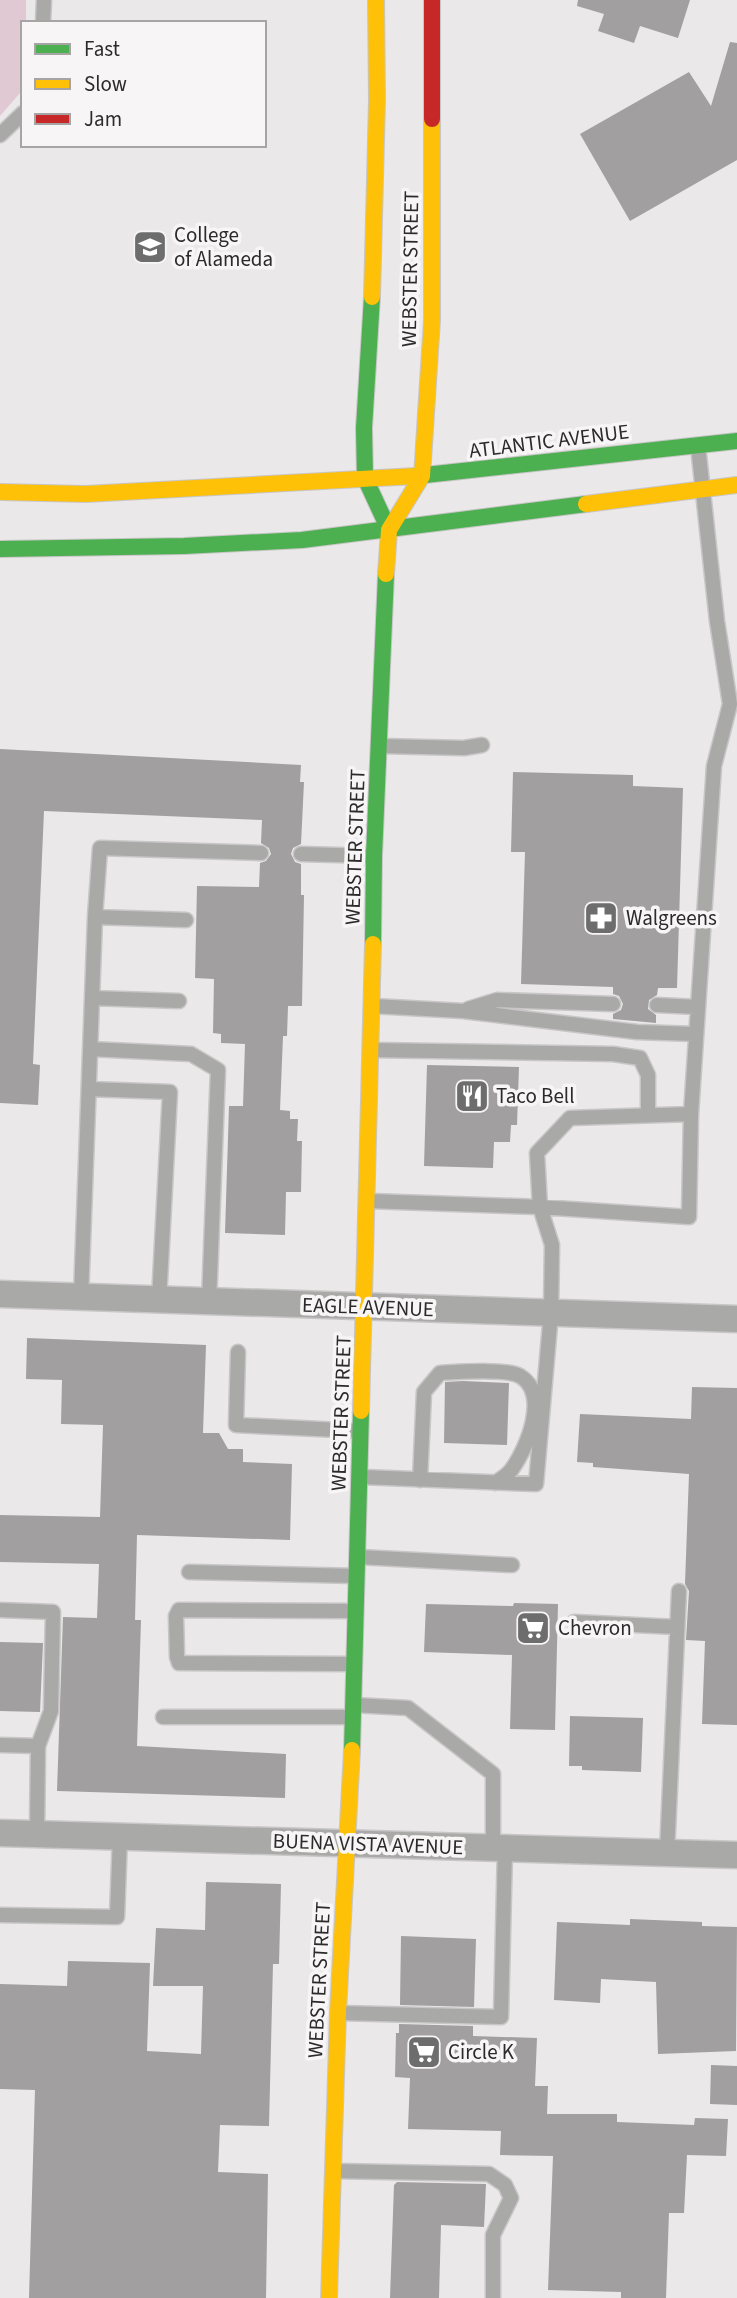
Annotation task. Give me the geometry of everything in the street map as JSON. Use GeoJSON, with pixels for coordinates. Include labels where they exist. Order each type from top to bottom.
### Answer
{"type":"FeatureCollection","features":[{"type":"Feature","properties":{"kind":"main road","name":"WEBSTER STREET"},"geometry":{"type":"LineString","coordinates":[[330,2298],[338,2012],[354,1711],[372,1050],[374,856],[389,530],[365,478],[364,428],[371,320],[377,100],[376,0]]}},
{"type":"Feature","properties":{"kind":"main road","name":"WEBSTER STREET"},"geometry":{"type":"LineString","coordinates":[[389,530],[422,476],[432,320],[432,0]]}},
{"type":"Feature","properties":{"kind":"main road","name":"ATLANTIC AVENUE"},"geometry":{"type":"LineString","coordinates":[[0,492],[86,494],[422,476],[737,441]]}},
{"type":"Feature","properties":{"kind":"main road"},"geometry":{"type":"LineString","coordinates":[[0,549],[184,546],[302,540],[737,485]]}},
{"type":"Feature","properties":{"kind":"street","name":"EAGLE AVENUE"},"geometry":{"type":"LineString","coordinates":[[0,1294],[737,1319]]}},
{"type":"Feature","properties":{"kind":"street","name":"BUENA VISTA AVENUE"},"geometry":{"type":"LineString","coordinates":[[0,1833],[737,1855]]}},
{"type":"Feature","properties":{"kind":"lane"},"geometry":{"type":"LineString","coordinates":[[43,21],[44,0]]}},
{"type":"Feature","properties":{"kind":"lane"},"geometry":{"type":"LineString","coordinates":[[0,135],[21,115]]}},
{"type":"Feature","properties":{"kind":"lane"},"geometry":{"type":"LineString","coordinates":[[367,1201],[540,1207],[689,1217],[695,1034],[714,766],[730,704],[717,621],[698,444]]}},
{"type":"Feature","properties":{"kind":"lane"},"geometry":{"type":"LineString","coordinates":[[379,746],[482,746]]}},
{"type":"Feature","properties":{"kind":"lane"},"geometry":{"type":"LineString","coordinates":[[81,1297],[100,848],[261,853]]}},
{"type":"Feature","properties":{"kind":"lane"},"geometry":{"type":"LineString","coordinates":[[301,854],[374,856]]}},
{"type":"Feature","properties":{"kind":"lane"},"geometry":{"type":"LineString","coordinates":[[95,917],[186,919]]}},
{"type":"Feature","properties":{"kind":"lane"},"geometry":{"type":"LineString","coordinates":[[92,998],[179,1000]]}},
{"type":"Feature","properties":{"kind":"lane"},"geometry":{"type":"LineString","coordinates":[[463,1011],[497,1000],[613,1004]]}},
{"type":"Feature","properties":{"kind":"lane"},"geometry":{"type":"LineString","coordinates":[[657,1005],[697,1007]]}},
{"type":"Feature","properties":{"kind":"lane"},"geometry":{"type":"LineString","coordinates":[[372,1006],[463,1011],[637,1032],[695,1034]]}},
{"type":"Feature","properties":{"kind":"lane"},"geometry":{"type":"LineString","coordinates":[[90,1049],[191,1054],[218,1070],[209,1301]]}},
{"type":"Feature","properties":{"kind":"lane"},"geometry":{"type":"LineString","coordinates":[[372,1050],[612,1054],[640,1058],[648,1076],[648,1115]]}},
{"type":"Feature","properties":{"kind":"lane"},"geometry":{"type":"LineString","coordinates":[[89,1089],[170,1093],[159,1300]]}},
{"type":"Feature","properties":{"kind":"lane"},"geometry":{"type":"LineString","coordinates":[[360,1477],[536,1484],[551,1313],[552,1245],[540,1207],[537,1153],[570,1118],[691,1114]]}},
{"type":"Feature","properties":{"kind":"lane"},"geometry":{"type":"LineString","coordinates":[[238,1352],[236,1425],[361,1431]]}},
{"type":"Feature","properties":{"kind":"lane"},"geometry":{"type":"LineString","coordinates":[[420,1480],[424,1392],[440,1373],[497,1372],[520,1377],[534,1392],[535,1415],[526,1444],[511,1471],[495,1483]]}},
{"type":"Feature","properties":{"kind":"lane"},"geometry":{"type":"LineString","coordinates":[[358,1557],[512,1565]]}},
{"type":"Feature","properties":{"kind":"lane"},"geometry":{"type":"LineString","coordinates":[[189,1572],[357,1576]]}},
{"type":"Feature","properties":{"kind":"lane"},"geometry":{"type":"LineString","coordinates":[[667,1853],[679,1591]]}},
{"type":"Feature","properties":{"kind":"lane"},"geometry":{"type":"LineString","coordinates":[[0,1610],[53,1612],[51,1711],[38,1746],[37,1834]]}},
{"type":"Feature","properties":{"kind":"lane"},"geometry":{"type":"LineString","coordinates":[[355,1664],[179,1663],[176,1616],[180,1610],[356,1611]]}},
{"type":"Feature","properties":{"kind":"lane"},"geometry":{"type":"LineString","coordinates":[[574,1622],[677,1627]]}},
{"type":"Feature","properties":{"kind":"lane"},"geometry":{"type":"LineString","coordinates":[[163,1717],[408,1708],[493,1774],[499,1848],[501,2017],[338,2012]]}},
{"type":"Feature","properties":{"kind":"lane"},"geometry":{"type":"LineString","coordinates":[[0,1745],[38,1746]]}},
{"type":"Feature","properties":{"kind":"lane"},"geometry":{"type":"LineString","coordinates":[[0,1915],[117,1917],[120,1836]]}},
{"type":"Feature","properties":{"kind":"lane"},"geometry":{"type":"LineString","coordinates":[[333,2171],[489,2174],[505,2185],[511,2198],[493,2235],[493,2298]]}},
{"type":"Feature","properties":{"kind":"shaded area"},"geometry":{"type":"Polygon","coordinates":[[[0,0],[26,0],[26,21],[21,21],[21,91],[0,116],[0,0]]]}},
{"type":"Feature","properties":{"kind":"building"},"geometry":{"type":"Polygon","coordinates":[[[578,0],[690,0],[678,38],[640,26],[634,43],[598,31],[604,14],[577,6],[578,0]]]}},
{"type":"Feature","properties":{"kind":"building"},"geometry":{"type":"Polygon","coordinates":[[[730,42],[737,43],[737,160],[630,221],[580,134],[689,72],[711,106],[730,42]]]}},
{"type":"Feature","properties":{"kind":"building"},"geometry":{"type":"Polygon","coordinates":[[[0,749],[301,765],[300,782],[304,782],[301,844],[293,848],[291,854],[295,862],[301,864],[301,895],[304,895],[302,1006],[288,1006],[287,1036],[283,1036],[280,1110],[290,1111],[290,1119],[298,1119],[297,1141],[302,1141],[301,1192],[286,1192],[285,1235],[225,1233],[229,1106],[243,1106],[245,1044],[221,1043],[221,1034],[213,1033],[214,979],[195,978],[197,886],[259,887],[260,863],[266,861],[271,854],[269,848],[261,843],[262,820],[44,811],[33,1064],[40,1065],[38,1105],[0,1103],[0,749]]]}},
{"type":"Feature","properties":{"kind":"building","name":"Walgreens"},"geometry":{"type":"Polygon","coordinates":[[[513,772],[633,775],[633,786],[683,788],[677,988],[658,988],[657,995],[649,1000],[648,1009],[656,1015],[656,1023],[613,1019],[613,1014],[621,1010],[623,1004],[619,996],[613,994],[613,987],[521,984],[525,852],[511,852],[513,772]]]}},
{"type":"Feature","properties":{"kind":"building","name":"Taco Bell"},"geometry":{"type":"Polygon","coordinates":[[[427,1065],[519,1067],[517,1125],[511,1125],[510,1142],[494,1142],[493,1168],[424,1166],[427,1065]]]}},
{"type":"Feature","properties":{"kind":"building"},"geometry":{"type":"Polygon","coordinates":[[[27,1338],[206,1345],[203,1433],[219,1433],[228,1449],[243,1449],[243,1462],[292,1464],[290,1540],[137,1535],[135,1620],[141,1620],[137,1746],[286,1754],[285,1798],[57,1791],[63,1617],[97,1618],[99,1564],[0,1562],[0,1515],[100,1517],[103,1425],[61,1424],[62,1380],[26,1379],[27,1338]]]}},
{"type":"Feature","properties":{"kind":"building"},"geometry":{"type":"Polygon","coordinates":[[[445,1382],[509,1383],[507,1445],[444,1443],[445,1382]]]}},
{"type":"Feature","properties":{"kind":"building"},"geometry":{"type":"Polygon","coordinates":[[[692,1387],[737,1388],[737,1725],[702,1724],[705,1641],[686,1640],[689,1591],[685,1584],[689,1474],[593,1467],[593,1463],[577,1462],[580,1414],[691,1419],[692,1387]]]}},
{"type":"Feature","properties":{"kind":"building"},"geometry":{"type":"Polygon","coordinates":[[[514,1603],[558,1604],[555,1730],[510,1729],[512,1655],[424,1652],[426,1604],[513,1606],[514,1603]]]}},
{"type":"Feature","properties":{"kind":"building"},"geometry":{"type":"Polygon","coordinates":[[[0,1642],[43,1643],[40,1712],[0,1711],[0,1642]]]}},
{"type":"Feature","properties":{"kind":"building"},"geometry":{"type":"Polygon","coordinates":[[[570,1716],[643,1718],[641,1772],[582,1770],[582,1766],[569,1766],[570,1716]]]}},
{"type":"Feature","properties":{"kind":"building"},"geometry":{"type":"Polygon","coordinates":[[[206,1882],[281,1884],[279,1964],[273,1964],[269,2126],[220,2125],[218,2172],[268,2174],[266,2298],[29,2298],[35,2090],[0,2089],[0,1984],[67,1986],[68,1961],[150,1963],[147,2051],[201,2054],[203,1986],[153,1986],[156,1928],[205,1930],[206,1882]]]}},
{"type":"Feature","properties":{"kind":"building"},"geometry":{"type":"Polygon","coordinates":[[[630,1919],[702,1922],[702,1926],[737,1927],[736,2051],[658,2054],[656,1982],[601,1979],[600,2003],[554,2000],[557,1922],[630,1925],[630,1919]]]}},
{"type":"Feature","properties":{"kind":"building"},"geometry":{"type":"Polygon","coordinates":[[[401,1936],[476,1939],[474,2007],[400,2005],[401,1936]]]}},
{"type":"Feature","properties":{"kind":"building"},"geometry":{"type":"Polygon","coordinates":[[[399,2024],[473,2026],[473,2036],[537,2038],[535,2086],[548,2086],[547,2114],[617,2114],[617,2122],[694,2125],[695,2118],[728,2119],[726,2156],[687,2155],[684,2213],[669,2213],[666,2298],[621,2298],[621,2292],[548,2290],[553,2156],[500,2155],[501,2131],[408,2129],[410,2078],[395,2077],[396,2033],[399,2033],[399,2024]]]}},
{"type":"Feature","properties":{"kind":"building"},"geometry":{"type":"Polygon","coordinates":[[[711,2065],[737,2066],[737,2105],[710,2104],[711,2065]]]}},
{"type":"Feature","properties":{"kind":"building"},"geometry":{"type":"Polygon","coordinates":[[[397,2182],[486,2184],[484,2227],[441,2225],[439,2298],[390,2298],[394,2185],[397,2182]]]}},
{"type":"Feature","properties":{"kind":"traffic: fast"},"geometry":{"type":"LineString","coordinates":[[372,297],[364,428],[365,478],[389,530]]}},
{"type":"Feature","properties":{"kind":"traffic: fast"},"geometry":{"type":"LineString","coordinates":[[416,476],[737,441]]}},
{"type":"Feature","properties":{"kind":"traffic: fast"},"geometry":{"type":"LineString","coordinates":[[0,549],[184,546],[302,540],[586,504]]}},
{"type":"Feature","properties":{"kind":"traffic: fast"},"geometry":{"type":"LineString","coordinates":[[373,944],[386,574]]}},
{"type":"Feature","properties":{"kind":"traffic: fast"},"geometry":{"type":"LineString","coordinates":[[352,1750],[361,1411]]}},
{"type":"Feature","properties":{"kind":"traffic: slow"},"geometry":{"type":"LineString","coordinates":[[372,297],[377,100],[376,0]]}},
{"type":"Feature","properties":{"kind":"traffic: slow"},"geometry":{"type":"LineString","coordinates":[[386,574],[389,530],[422,476],[432,320],[432,119]]}},
{"type":"Feature","properties":{"kind":"traffic: slow"},"geometry":{"type":"LineString","coordinates":[[0,492],[86,494],[416,476]]}},
{"type":"Feature","properties":{"kind":"traffic: slow"},"geometry":{"type":"LineString","coordinates":[[586,504],[737,485]]}},
{"type":"Feature","properties":{"kind":"traffic: slow"},"geometry":{"type":"LineString","coordinates":[[361,1411],[373,944]]}},
{"type":"Feature","properties":{"kind":"traffic: slow"},"geometry":{"type":"LineString","coordinates":[[329,2298],[338,2012],[352,1750]]}},
{"type":"Feature","properties":{"kind":"traffic: jam"},"geometry":{"type":"LineString","coordinates":[[432,0],[432,119]]}},
{"type":"Feature","properties":{"kind":"place","name":"College of Alameda"},"geometry":{"type":"Point","coordinates":[150,247]}},
{"type":"Feature","properties":{"kind":"place","name":"Walgreens"},"geometry":{"type":"Point","coordinates":[601,918]}},
{"type":"Feature","properties":{"kind":"place","name":"Taco Bell"},"geometry":{"type":"Point","coordinates":[472,1096]}},
{"type":"Feature","properties":{"kind":"place","name":"Chevron"},"geometry":{"type":"Point","coordinates":[533,1628]}},
{"type":"Feature","properties":{"kind":"place","name":"Circle K"},"geometry":{"type":"Point","coordinates":[424,2052]}}]}
